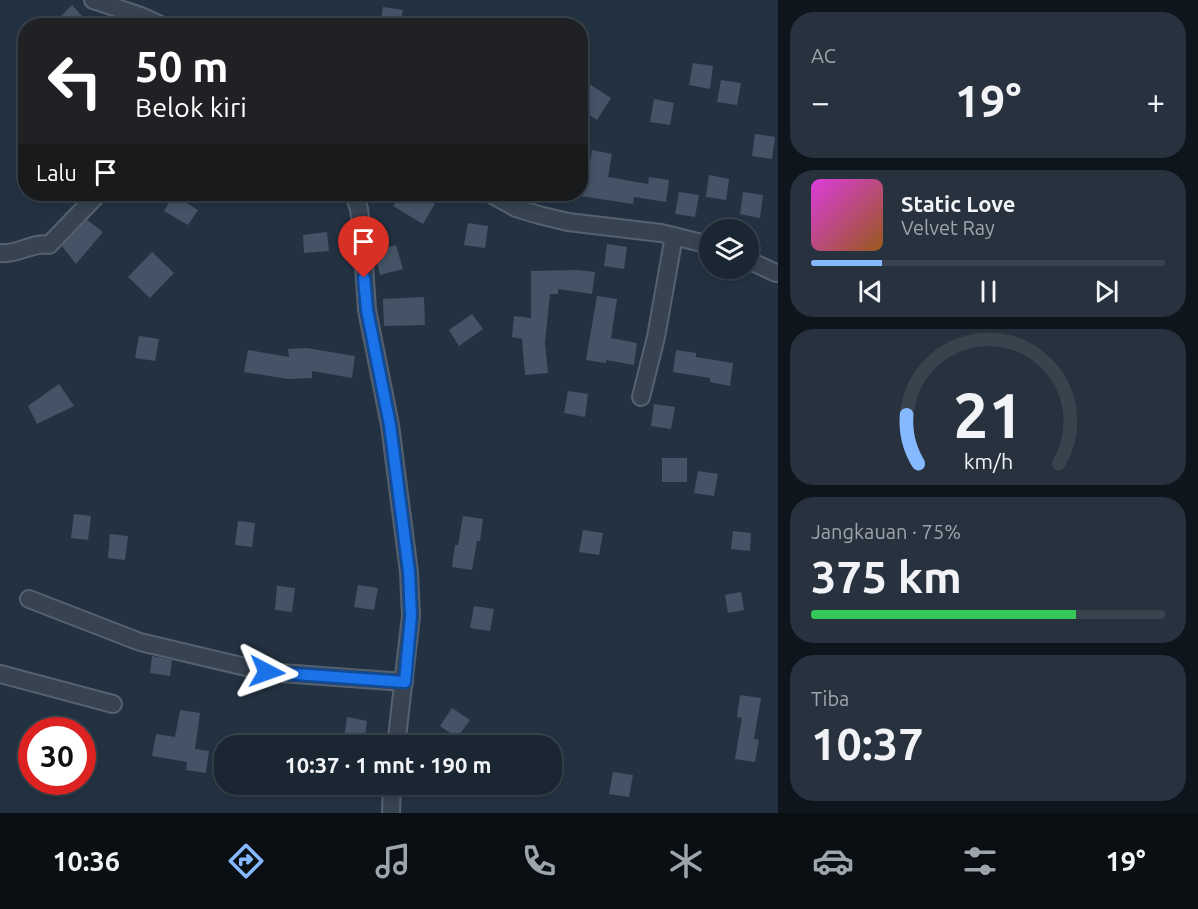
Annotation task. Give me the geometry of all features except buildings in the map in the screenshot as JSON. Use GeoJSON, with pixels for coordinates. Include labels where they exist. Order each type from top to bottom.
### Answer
{"type":"FeatureCollection","features":[{"type":"Feature","properties":{"kind":"street"},"geometry":{"type":"LineString","coordinates":[[93,0],[145,18]]}},
{"type":"Feature","properties":{"kind":"street"},"geometry":{"type":"LineString","coordinates":[[0,253],[9,254],[37,244],[49,245],[91,201]]}},
{"type":"Feature","properties":{"kind":"street"},"geometry":{"type":"LineString","coordinates":[[356,201],[362,234],[367,310],[390,425],[409,572],[411,616],[398,735]]}},
{"type":"Feature","properties":{"kind":"street"},"geometry":{"type":"LineString","coordinates":[[504,201],[516,208],[548,218],[674,236],[699,242]]}},
{"type":"Feature","properties":{"kind":"street"},"geometry":{"type":"LineString","coordinates":[[641,397],[656,337],[674,236]]}},
{"type":"Feature","properties":{"kind":"street"},"geometry":{"type":"LineString","coordinates":[[759,265],[776,273]]}},
{"type":"Feature","properties":{"kind":"street"},"geometry":{"type":"LineString","coordinates":[[29,599],[140,642],[267,672],[405,682]]}},
{"type":"Feature","properties":{"kind":"street"},"geometry":{"type":"LineString","coordinates":[[0,674],[113,704]]}},
{"type":"Feature","properties":{"kind":"street"},"geometry":{"type":"LineString","coordinates":[[391,813],[392,795]]}},
{"type":"Feature","properties":{"kind":"route"},"geometry":{"type":"LineString","coordinates":[[267,672],[405,682],[411,616],[409,572],[390,425],[373,344],[364,278]]}}]}
